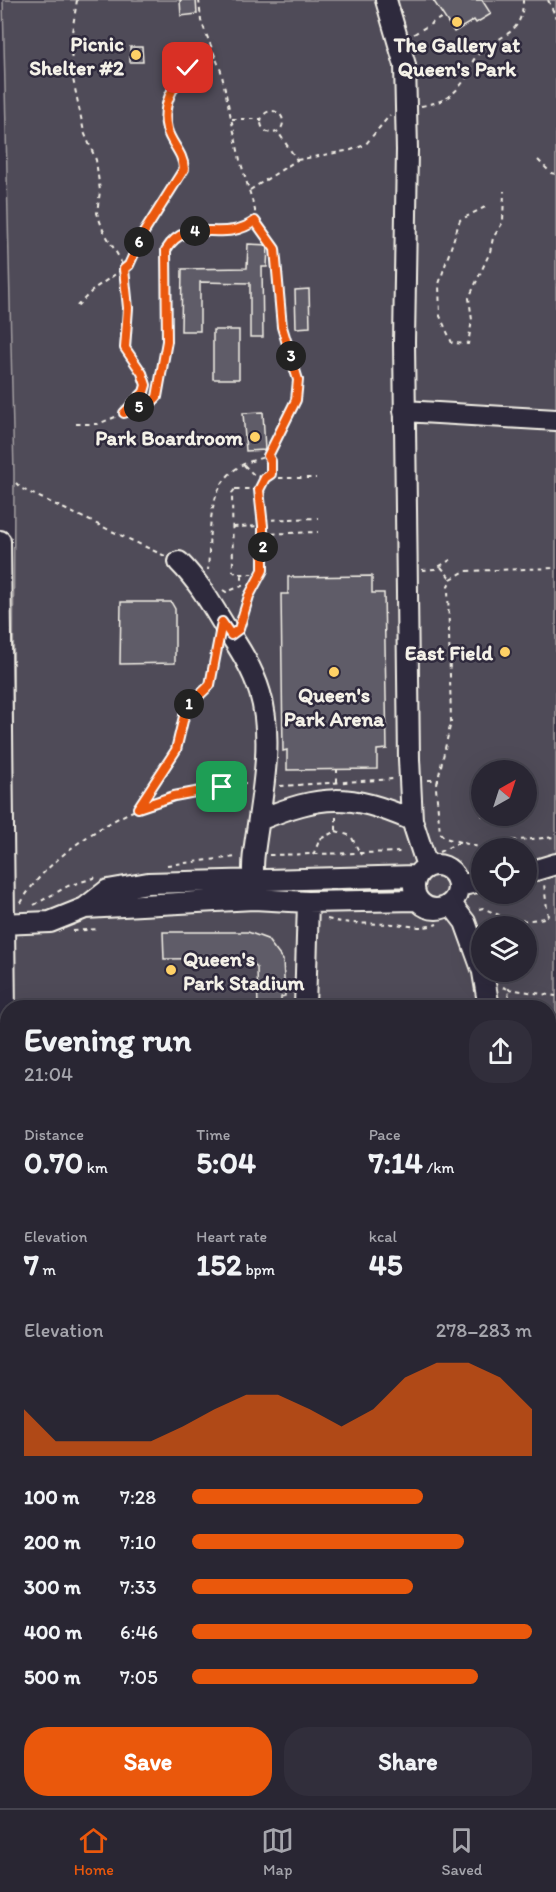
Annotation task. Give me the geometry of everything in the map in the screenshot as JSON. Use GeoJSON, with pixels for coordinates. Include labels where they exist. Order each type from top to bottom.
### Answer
{"type":"FeatureCollection","features":[{"type":"Feature","properties":{"kind":"street"},"geometry":{"type":"LineString","coordinates":[[386,0],[405,65],[407,150],[404,411],[412,820],[426,865],[413,888],[417,900]]}},
{"type":"Feature","properties":{"kind":"street"},"geometry":{"type":"LineString","coordinates":[[404,411],[556,420]]}},
{"type":"Feature","properties":{"kind":"street"},"geometry":{"type":"LineString","coordinates":[[0,540],[2,924],[5,1000]]}},
{"type":"Feature","properties":{"kind":"street"},"geometry":{"type":"LineString","coordinates":[[179,562],[196,579],[245,658],[261,694],[266,741],[264,785],[253,856],[254,899]]}},
{"type":"Feature","properties":{"kind":"street"},"geometry":{"type":"LineString","coordinates":[[259,820],[298,804],[344,800],[383,808],[412,820]]}},
{"type":"Feature","properties":{"kind":"street"},"geometry":{"type":"LineString","coordinates":[[537,875],[556,864]]}},
{"type":"Feature","properties":{"kind":"street"},"geometry":{"type":"LineString","coordinates":[[2,924],[50,922],[85,908],[108,890],[148,882],[253,878],[439,865],[450,870],[455,895],[471,939]]}},
{"type":"Feature","properties":{"kind":"street"},"geometry":{"type":"LineString","coordinates":[[85,908],[254,899],[308,902],[417,900],[430,909],[437,910],[455,895],[471,887]]}},
{"type":"Feature","properties":{"kind":"street"},"geometry":{"type":"LineString","coordinates":[[304,1000],[308,902]]}},
{"type":"Feature","properties":{"kind":"street"},"geometry":{"type":"LineString","coordinates":[[484,982],[488,1000]]}},
{"type":"Feature","properties":{"kind":"path"},"geometry":{"type":"LineString","coordinates":[[77,0],[71,39],[72,74],[84,132],[96,160],[100,191],[97,213],[103,230],[124,269],[128,308],[125,348],[142,373],[146,385],[144,392],[124,413]]}},
{"type":"Feature","properties":{"kind":"path"},"geometry":{"type":"LineString","coordinates":[[199,0],[201,21],[217,56],[250,190],[255,221],[275,249],[282,327],[298,380],[296,400],[268,456],[230,473],[217,491],[213,506],[208,577]]}},
{"type":"Feature","properties":{"kind":"path"},"geometry":{"type":"LineString","coordinates":[[418,107],[439,104],[449,97],[468,76],[476,57],[495,40],[511,33],[520,23],[523,0]]}},
{"type":"Feature","properties":{"kind":"path"},"geometry":{"type":"LineString","coordinates":[[548,0],[556,17]]}},
{"type":"Feature","properties":{"kind":"path"},"geometry":{"type":"LineString","coordinates":[[399,42],[444,16]]}},
{"type":"Feature","properties":{"kind":"path"},"geometry":{"type":"LineString","coordinates":[[77,306],[95,288],[129,265],[143,234],[184,169],[180,151],[167,129],[167,99],[188,68],[217,56]]}},
{"type":"Feature","properties":{"kind":"path"},"geometry":{"type":"LineString","coordinates":[[232,119],[262,119],[271,111],[279,114],[283,124],[278,132]]}},
{"type":"Feature","properties":{"kind":"path"},"geometry":{"type":"LineString","coordinates":[[250,190],[297,160],[351,150],[365,145],[387,116],[393,114]]}},
{"type":"Feature","properties":{"kind":"path"},"geometry":{"type":"LineString","coordinates":[[262,119],[262,128],[266,132],[278,132]]}},
{"type":"Feature","properties":{"kind":"path"},"geometry":{"type":"LineString","coordinates":[[278,132],[297,160]]}},
{"type":"Feature","properties":{"kind":"path"},"geometry":{"type":"LineString","coordinates":[[538,160],[551,173],[556,174]]}},
{"type":"Feature","properties":{"kind":"path"},"geometry":{"type":"LineString","coordinates":[[485,207],[460,220],[439,284],[440,316],[452,343],[468,344],[472,320],[469,298],[490,252],[493,238],[503,222],[504,191]]}},
{"type":"Feature","properties":{"kind":"path"},"geometry":{"type":"LineString","coordinates":[[76,424],[98,424],[152,402],[157,397],[167,341],[166,250],[173,238],[185,232],[236,231],[255,221]]}},
{"type":"Feature","properties":{"kind":"path"},"geometry":{"type":"LineString","coordinates":[[268,456],[271,461],[271,474]]}},
{"type":"Feature","properties":{"kind":"path"},"geometry":{"type":"LineString","coordinates":[[244,465],[254,476],[265,478]]}},
{"type":"Feature","properties":{"kind":"path"},"geometry":{"type":"LineString","coordinates":[[138,808],[176,750],[186,708],[210,685],[226,628],[239,629],[244,609],[263,570],[263,520],[259,490],[265,478],[271,474]]}},
{"type":"Feature","properties":{"kind":"path"},"geometry":{"type":"LineString","coordinates":[[271,474],[278,478],[316,478]]}},
{"type":"Feature","properties":{"kind":"path"},"geometry":{"type":"LineString","coordinates":[[16,483],[22,489],[179,562]]}},
{"type":"Feature","properties":{"kind":"path"},"geometry":{"type":"LineString","coordinates":[[259,490],[235,489],[232,493],[232,526],[233,571],[242,574],[260,574]]}},
{"type":"Feature","properties":{"kind":"path"},"geometry":{"type":"LineString","coordinates":[[263,520],[318,518]]}},
{"type":"Feature","properties":{"kind":"path"},"geometry":{"type":"LineString","coordinates":[[232,526],[263,526]]}},
{"type":"Feature","properties":{"kind":"path"},"geometry":{"type":"LineString","coordinates":[[263,534],[318,532]]}},
{"type":"Feature","properties":{"kind":"path"},"geometry":{"type":"LineString","coordinates":[[417,570],[435,569],[452,559]]}},
{"type":"Feature","properties":{"kind":"path"},"geometry":{"type":"LineString","coordinates":[[440,566],[451,579]]}},
{"type":"Feature","properties":{"kind":"path"},"geometry":{"type":"LineString","coordinates":[[471,845],[445,838],[440,833],[436,788],[452,722],[448,586],[451,579],[465,571],[556,568]]}},
{"type":"Feature","properties":{"kind":"path"},"geometry":{"type":"LineString","coordinates":[[226,592],[242,586],[242,574]]}},
{"type":"Feature","properties":{"kind":"path"},"geometry":{"type":"LineString","coordinates":[[273,786],[397,779]]}},
{"type":"Feature","properties":{"kind":"path"},"geometry":{"type":"LineString","coordinates":[[424,779],[439,780]]}},
{"type":"Feature","properties":{"kind":"path"},"geometry":{"type":"LineString","coordinates":[[19,907],[27,893],[64,854],[138,808],[174,796],[246,783]]}},
{"type":"Feature","properties":{"kind":"path"},"geometry":{"type":"LineString","coordinates":[[336,831],[351,836],[361,855]]}},
{"type":"Feature","properties":{"kind":"path"},"geometry":{"type":"LineString","coordinates":[[537,839],[556,837]]}},
{"type":"Feature","properties":{"kind":"path"},"geometry":{"type":"LineString","coordinates":[[426,865],[460,842]]}},
{"type":"Feature","properties":{"kind":"path"},"geometry":{"type":"LineString","coordinates":[[399,852],[399,859]]}},
{"type":"Feature","properties":{"kind":"path"},"geometry":{"type":"LineString","coordinates":[[262,855],[361,855],[406,852]]}},
{"type":"Feature","properties":{"kind":"path"},"geometry":{"type":"LineString","coordinates":[[479,909],[483,908],[507,919],[526,922],[548,917],[537,882]]}},
{"type":"Feature","properties":{"kind":"path"},"geometry":{"type":"LineString","coordinates":[[326,919],[363,925],[399,924],[421,927],[437,924]]}},
{"type":"Feature","properties":{"kind":"path"},"geometry":{"type":"LineString","coordinates":[[508,989],[556,996]]}},
{"type":"Feature","properties":{"kind":"shaded area"},"geometry":{"type":"Polygon","coordinates":[[[3,0],[556,0],[556,1000],[12,1000],[14,474],[3,0]]]}},
{"type":"Feature","properties":{"kind":"building"},"geometry":{"type":"Polygon","coordinates":[[[180,0],[196,0],[197,14],[181,16],[180,0]]]}},
{"type":"Feature","properties":{"kind":"building"},"geometry":{"type":"Polygon","coordinates":[[[433,0],[482,0],[491,14],[476,23],[474,20],[454,32],[433,0]]]}},
{"type":"Feature","properties":{"kind":"building","name":"Picnic Shelter #2"},"geometry":{"type":"Polygon","coordinates":[[[130,47],[142,47],[143,62],[130,62],[130,47]]]}},
{"type":"Feature","properties":{"kind":"building"},"geometry":{"type":"Polygon","coordinates":[[[248,244],[268,245],[267,267],[262,267],[263,337],[250,337],[250,283],[200,282],[200,331],[181,331],[182,269],[247,268],[248,244]]]}},
{"type":"Feature","properties":{"kind":"building"},"geometry":{"type":"Polygon","coordinates":[[[309,289],[310,327],[296,328],[295,290],[309,289]]]}},
{"type":"Feature","properties":{"kind":"building"},"geometry":{"type":"Polygon","coordinates":[[[213,330],[239,330],[239,379],[213,379],[213,330]]]}},
{"type":"Feature","properties":{"kind":"building","name":"Park Boardroom"},"geometry":{"type":"Polygon","coordinates":[[[263,412],[265,450],[246,451],[243,413],[263,412]]]}},
{"type":"Feature","properties":{"kind":"building","name":"Queen's Park Arena"},"geometry":{"type":"Polygon","coordinates":[[[372,576],[372,593],[384,593],[387,749],[377,750],[377,769],[287,770],[287,750],[283,751],[281,594],[288,594],[288,577],[372,576]]]}},
{"type":"Feature","properties":{"kind":"building"},"geometry":{"type":"Polygon","coordinates":[[[121,602],[171,602],[175,609],[175,663],[120,664],[121,602]]]}},
{"type":"Feature","properties":{"kind":"building"},"geometry":{"type":"Polygon","coordinates":[[[163,932],[248,932],[267,939],[283,960],[285,996],[281,997],[281,1000],[258,1000],[257,968],[251,960],[245,958],[164,959],[163,932]]]}},
{"type":"Feature","properties":{"kind":"place","name":"The Gallery at Queen's Park"},"geometry":{"type":"Point","coordinates":[457,22]}},
{"type":"Feature","properties":{"kind":"place","name":"Picnic Shelter #2"},"geometry":{"type":"Point","coordinates":[136,55]}},
{"type":"Feature","properties":{"kind":"place","name":"Park Boardroom"},"geometry":{"type":"Point","coordinates":[255,437]}},
{"type":"Feature","properties":{"kind":"place","name":"East Field"},"geometry":{"type":"Point","coordinates":[505,652]}},
{"type":"Feature","properties":{"kind":"place","name":"Queen's Park Arena"},"geometry":{"type":"Point","coordinates":[334,672]}},
{"type":"Feature","properties":{"kind":"place","name":"Queen's Park Stadium"},"geometry":{"type":"Point","coordinates":[171,970]}},
{"type":"Feature","properties":{"kind":"route"},"geometry":{"type":"LineString","coordinates":[[188,68],[181,75],[167,99],[167,129],[184,159],[184,169],[143,234],[129,265],[124,269],[128,308],[125,348],[142,373],[146,385],[144,392],[124,413],[152,402],[157,397],[167,341],[166,250],[173,238],[185,232],[236,231],[245,229],[255,221],[275,249],[282,327],[298,380],[296,400],[268,456],[271,461],[271,474],[265,478],[259,490],[263,526],[263,570],[249,596],[239,629],[231,635],[222,622],[210,685],[194,697],[186,708],[176,750],[138,808],[174,796],[222,787]]}}]}
